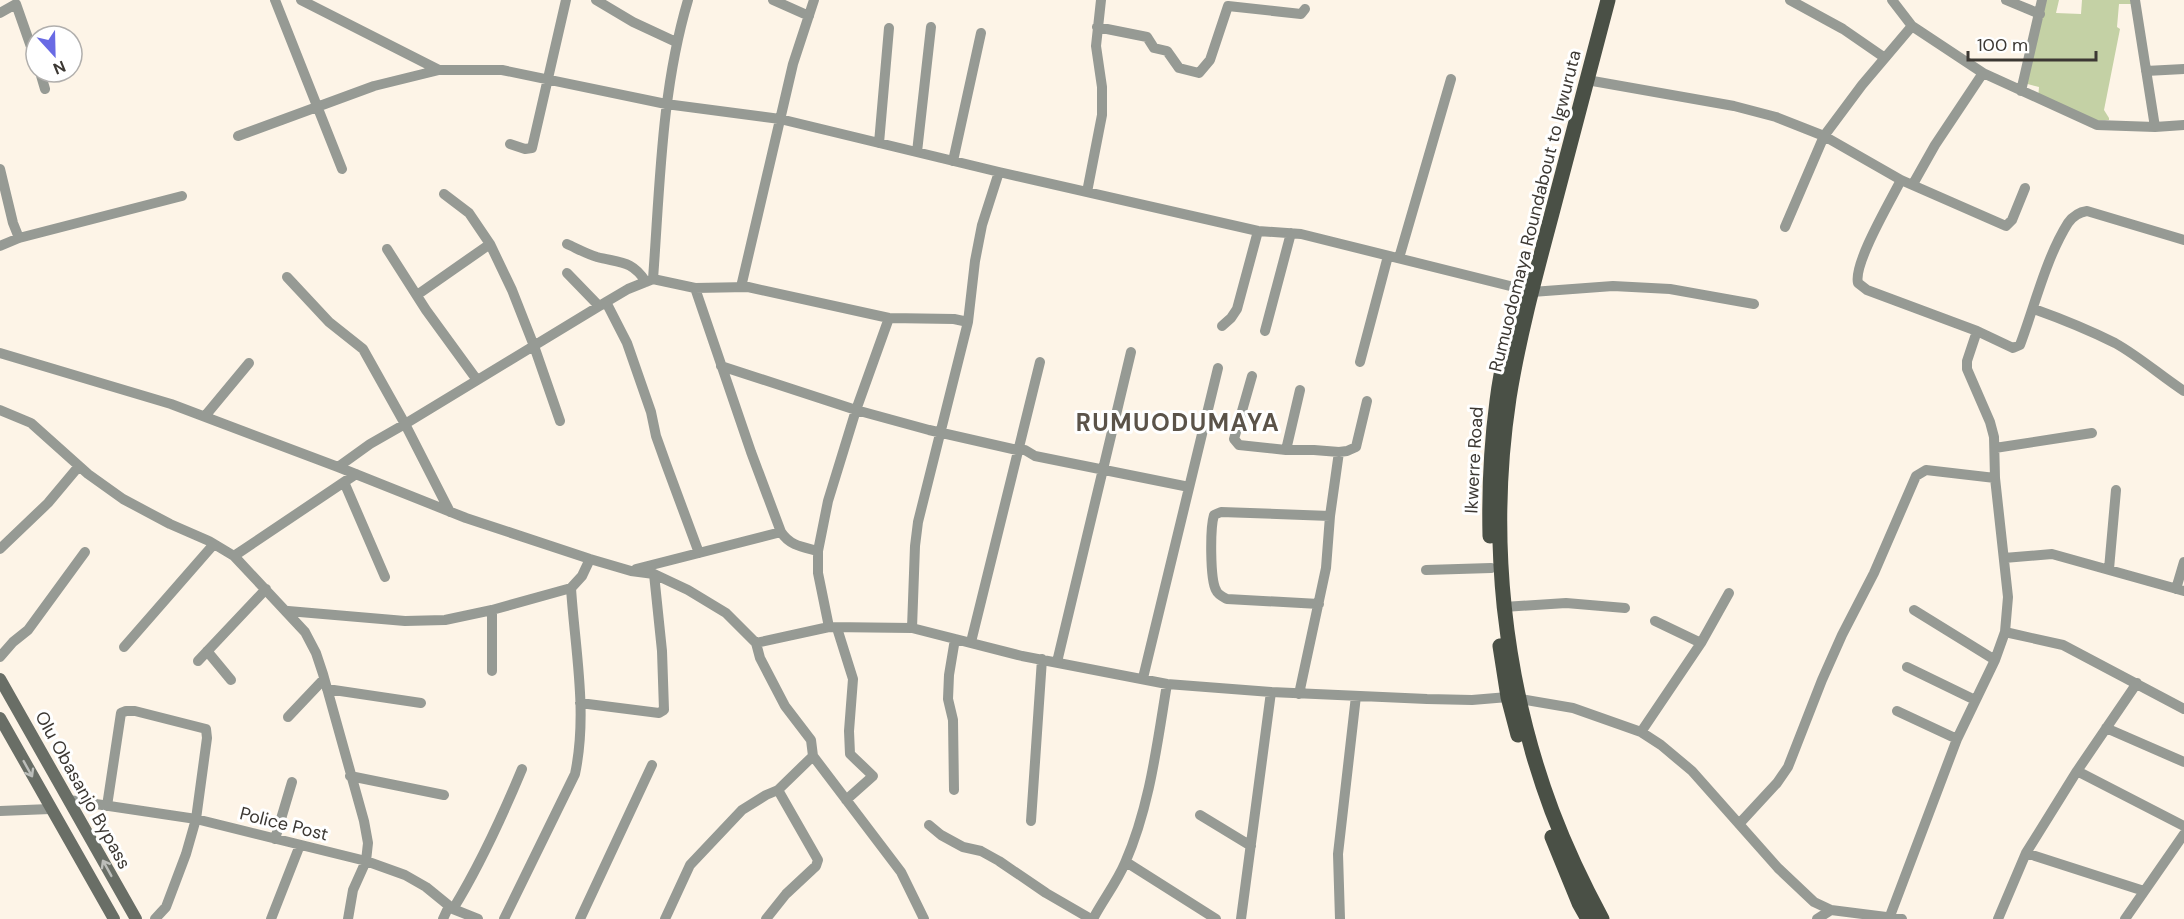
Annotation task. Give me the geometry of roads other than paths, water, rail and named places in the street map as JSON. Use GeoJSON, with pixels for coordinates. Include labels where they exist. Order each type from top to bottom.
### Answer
{"type":"FeatureCollection","features":[{"type":"Feature","properties":{"kind":"main road","name":"Ikwerre Road"},"geometry":{"type":"LineString","coordinates":[[1588,919],[1579,903],[1538,804],[1523,755],[1491,568],[1490,476],[1497,401],[1512,325],[1527,291],[1597,0]]}},
{"type":"Feature","properties":{"kind":"main road","name":"Rumuodomaya Roundabout to Igwuruta"},"geometry":{"type":"LineString","coordinates":[[1602,919],[1567,849],[1514,698],[1504,607],[1500,526],[1503,455],[1509,400],[1527,291],[1608,0]]}},
{"type":"Feature","properties":{"kind":"main road","name":"Olu Obasanjo Bypass"},"geometry":{"type":"LineString","coordinates":[[0,679],[136,919]]}},
{"type":"Feature","properties":{"kind":"main road"},"geometry":{"type":"LineString","coordinates":[[0,718],[114,919]]}},
{"type":"Feature","properties":{"kind":"street"},"geometry":{"type":"LineString","coordinates":[[275,0],[342,169]]}},
{"type":"Feature","properties":{"kind":"street"},"geometry":{"type":"LineString","coordinates":[[302,0],[439,70]]}},
{"type":"Feature","properties":{"kind":"street"},"geometry":{"type":"LineString","coordinates":[[510,144],[525,149],[532,148],[566,0]]}},
{"type":"Feature","properties":{"kind":"street"},"geometry":{"type":"LineString","coordinates":[[596,0],[633,22],[676,42]]}},
{"type":"Feature","properties":{"kind":"street"},"geometry":{"type":"LineString","coordinates":[[649,281],[666,104],[676,42],[688,0]]}},
{"type":"Feature","properties":{"kind":"street"},"geometry":{"type":"LineString","coordinates":[[773,0],[809,16]]}},
{"type":"Feature","properties":{"kind":"street"},"geometry":{"type":"LineString","coordinates":[[741,287],[793,64],[814,0]]}},
{"type":"Feature","properties":{"kind":"street"},"geometry":{"type":"LineString","coordinates":[[1087,192],[1102,115],[1102,87],[1096,46],[1101,0]]}},
{"type":"Feature","properties":{"kind":"street"},"geometry":{"type":"LineString","coordinates":[[1790,0],[1843,29],[1884,58]]}},
{"type":"Feature","properties":{"kind":"street"},"geometry":{"type":"LineString","coordinates":[[1892,0],[1912,26],[1983,74],[2097,125],[2155,128],[2184,125]]}},
{"type":"Feature","properties":{"kind":"street"},"geometry":{"type":"LineString","coordinates":[[2006,0],[2040,14]]}},
{"type":"Feature","properties":{"kind":"street"},"geometry":{"type":"LineString","coordinates":[[2021,91],[2042,0]]}},
{"type":"Feature","properties":{"kind":"street"},"geometry":{"type":"LineString","coordinates":[[2135,0],[2155,128]]}},
{"type":"Feature","properties":{"kind":"street"},"geometry":{"type":"LineString","coordinates":[[0,13],[21,2],[27,24]]}},
{"type":"Feature","properties":{"kind":"street"},"geometry":{"type":"LineString","coordinates":[[1097,27],[1148,37],[1154,48],[1167,51],[1179,68],[1200,73],[1210,60],[1228,6],[1301,14],[1305,9]]}},
{"type":"Feature","properties":{"kind":"street"},"geometry":{"type":"LineString","coordinates":[[1785,226],[1824,136],[1884,58],[1912,26]]}},
{"type":"Feature","properties":{"kind":"street"},"geometry":{"type":"LineString","coordinates":[[917,152],[931,27]]}},
{"type":"Feature","properties":{"kind":"street"},"geometry":{"type":"LineString","coordinates":[[879,143],[889,28]]}},
{"type":"Feature","properties":{"kind":"street"},"geometry":{"type":"LineString","coordinates":[[953,161],[981,33]]}},
{"type":"Feature","properties":{"kind":"street"},"geometry":{"type":"LineString","coordinates":[[2146,71],[2184,69]]}},
{"type":"Feature","properties":{"kind":"street"},"geometry":{"type":"LineString","coordinates":[[238,136],[317,105],[374,86],[439,70],[502,70],[666,104],[780,119],[1258,231],[1291,233],[1527,291],[1613,286],[1670,289],[1754,304]]}},
{"type":"Feature","properties":{"kind":"street"},"geometry":{"type":"LineString","coordinates":[[1913,184],[1935,145],[1983,74]]}},
{"type":"Feature","properties":{"kind":"street"},"geometry":{"type":"LineString","coordinates":[[1360,362],[1451,79]]}},
{"type":"Feature","properties":{"kind":"street"},"geometry":{"type":"LineString","coordinates":[[1587,80],[1734,106],[1776,117],[1824,136],[1902,180],[2006,226],[2012,220],[2025,188]]}},
{"type":"Feature","properties":{"kind":"street"},"geometry":{"type":"LineString","coordinates":[[44,84],[45,89]]}},
{"type":"Feature","properties":{"kind":"street"},"geometry":{"type":"LineString","coordinates":[[0,169],[13,223],[19,238]]}},
{"type":"Feature","properties":{"kind":"street"},"geometry":{"type":"LineString","coordinates":[[912,628],[918,522],[968,322],[982,225],[999,172]]}},
{"type":"Feature","properties":{"kind":"street"},"geometry":{"type":"LineString","coordinates":[[1902,180],[1869,244],[1856,276],[1858,284],[1867,290],[1977,331],[2013,348],[2020,345],[2045,273],[2069,221],[2081,212],[2088,211],[2184,240]]}},
{"type":"Feature","properties":{"kind":"street"},"geometry":{"type":"LineString","coordinates":[[444,194],[469,213],[490,244],[512,290],[560,421]]}},
{"type":"Feature","properties":{"kind":"street"},"geometry":{"type":"LineString","coordinates":[[0,246],[19,238],[182,196]]}},
{"type":"Feature","properties":{"kind":"street"},"geometry":{"type":"LineString","coordinates":[[1222,326],[1237,309],[1258,231]]}},
{"type":"Feature","properties":{"kind":"street"},"geometry":{"type":"LineString","coordinates":[[1265,331],[1291,233]]}},
{"type":"Feature","properties":{"kind":"street"},"geometry":{"type":"LineString","coordinates":[[417,296],[490,244]]}},
{"type":"Feature","properties":{"kind":"street"},"geometry":{"type":"LineString","coordinates":[[567,244],[594,257],[623,263],[638,270],[649,281]]}},
{"type":"Feature","properties":{"kind":"street"},"geometry":{"type":"LineString","coordinates":[[387,249],[417,296],[477,380]]}},
{"type":"Feature","properties":{"kind":"street"},"geometry":{"type":"LineString","coordinates":[[567,273],[602,304],[627,343],[651,412],[656,436],[699,553]]}},
{"type":"Feature","properties":{"kind":"street"},"geometry":{"type":"LineString","coordinates":[[287,277],[328,322],[363,349],[450,512]]}},
{"type":"Feature","properties":{"kind":"street"},"geometry":{"type":"LineString","coordinates":[[338,466],[370,444],[602,304],[628,289],[649,281],[695,288],[741,287],[890,318],[954,319],[968,322]]}},
{"type":"Feature","properties":{"kind":"street"},"geometry":{"type":"LineString","coordinates":[[695,288],[781,532],[786,540],[795,546],[818,551]]}},
{"type":"Feature","properties":{"kind":"street"},"geometry":{"type":"LineString","coordinates":[[2034,309],[2116,344],[2156,369],[2184,391]]}},
{"type":"Feature","properties":{"kind":"street"},"geometry":{"type":"LineString","coordinates":[[846,800],[873,776],[850,754],[849,731],[853,679],[833,627],[818,573],[818,551],[828,501],[856,410],[890,318]]}},
{"type":"Feature","properties":{"kind":"street"},"geometry":{"type":"LineString","coordinates":[[1890,916],[1957,739],[2006,633],[2008,597],[1995,478],[1995,448],[1990,422],[1967,369],[1967,361],[1977,331]]}},
{"type":"Feature","properties":{"kind":"street"},"geometry":{"type":"LineString","coordinates":[[1057,662],[1131,352]]}},
{"type":"Feature","properties":{"kind":"street"},"geometry":{"type":"LineString","coordinates":[[0,353],[171,404],[338,466],[450,512],[590,559],[631,571],[654,574],[709,601],[726,613],[756,643],[760,658],[785,706],[811,740],[813,756],[901,872],[924,919]]}},
{"type":"Feature","properties":{"kind":"street"},"geometry":{"type":"LineString","coordinates":[[971,642],[1040,362]]}},
{"type":"Feature","properties":{"kind":"street"},"geometry":{"type":"LineString","coordinates":[[204,416],[249,363]]}},
{"type":"Feature","properties":{"kind":"street"},"geometry":{"type":"LineString","coordinates":[[721,366],[856,410],[940,433],[1025,450],[1035,456],[1189,487]]}},
{"type":"Feature","properties":{"kind":"street"},"geometry":{"type":"LineString","coordinates":[[1143,678],[1218,368]]}},
{"type":"Feature","properties":{"kind":"street"},"geometry":{"type":"LineString","coordinates":[[1252,376],[1234,439],[1239,445],[1339,452],[1356,447],[1367,401]]}},
{"type":"Feature","properties":{"kind":"street"},"geometry":{"type":"LineString","coordinates":[[1287,450],[1300,390]]}},
{"type":"Feature","properties":{"kind":"street"},"geometry":{"type":"LineString","coordinates":[[0,410],[31,423],[79,466],[123,499],[234,556],[288,611],[305,632],[316,653],[326,684],[368,843],[366,861],[352,890],[348,919]]}},
{"type":"Feature","properties":{"kind":"street"},"geometry":{"type":"LineString","coordinates":[[1995,448],[2092,433]]}},
{"type":"Feature","properties":{"kind":"street"},"geometry":{"type":"LineString","coordinates":[[1299,694],[1326,568],[1330,516],[1339,452]]}},
{"type":"Feature","properties":{"kind":"street"},"geometry":{"type":"LineString","coordinates":[[0,549],[48,503],[79,466]]}},
{"type":"Feature","properties":{"kind":"street"},"geometry":{"type":"LineString","coordinates":[[1739,824],[1777,783],[1788,767],[1826,671],[1874,573],[1916,476],[1926,470],[1995,478]]}},
{"type":"Feature","properties":{"kind":"street"},"geometry":{"type":"LineString","coordinates":[[234,556],[356,474]]}},
{"type":"Feature","properties":{"kind":"street"},"geometry":{"type":"LineString","coordinates":[[344,482],[385,577]]}},
{"type":"Feature","properties":{"kind":"street"},"geometry":{"type":"LineString","coordinates":[[2109,569],[2116,490]]}},
{"type":"Feature","properties":{"kind":"street"},"geometry":{"type":"LineString","coordinates":[[1319,604],[1227,599],[1219,595],[1215,590],[1212,572],[1211,524],[1214,515],[1221,512],[1330,516]]}},
{"type":"Feature","properties":{"kind":"street"},"geometry":{"type":"LineString","coordinates":[[631,571],[781,532]]}},
{"type":"Feature","properties":{"kind":"street"},"geometry":{"type":"LineString","coordinates":[[124,647],[214,544]]}},
{"type":"Feature","properties":{"kind":"street"},"geometry":{"type":"LineString","coordinates":[[0,657],[28,630],[85,552]]}},
{"type":"Feature","properties":{"kind":"street"},"geometry":{"type":"LineString","coordinates":[[2004,558],[2052,554],[2180,590],[2184,562]]}},
{"type":"Feature","properties":{"kind":"street"},"geometry":{"type":"LineString","coordinates":[[288,611],[405,621],[445,620],[492,610],[571,588],[582,576],[590,559]]}},
{"type":"Feature","properties":{"kind":"street"},"geometry":{"type":"LineString","coordinates":[[1426,570],[1491,568]]}},
{"type":"Feature","properties":{"kind":"street"},"geometry":{"type":"LineString","coordinates":[[580,703],[659,713],[664,710],[662,651],[654,574]]}},
{"type":"Feature","properties":{"kind":"street"},"geometry":{"type":"LineString","coordinates":[[504,919],[574,774],[580,750],[580,703],[571,588]]}},
{"type":"Feature","properties":{"kind":"street"},"geometry":{"type":"LineString","coordinates":[[198,661],[266,589]]}},
{"type":"Feature","properties":{"kind":"street"},"geometry":{"type":"LineString","coordinates":[[1641,732],[1701,643],[1729,593]]}},
{"type":"Feature","properties":{"kind":"street"},"geometry":{"type":"LineString","coordinates":[[1504,607],[1566,603],[1625,608]]}},
{"type":"Feature","properties":{"kind":"street"},"geometry":{"type":"LineString","coordinates":[[492,610],[492,671]]}},
{"type":"Feature","properties":{"kind":"street"},"geometry":{"type":"LineString","coordinates":[[1914,610],[1995,660]]}},
{"type":"Feature","properties":{"kind":"street"},"geometry":{"type":"LineString","coordinates":[[1655,621],[1701,643]]}},
{"type":"Feature","properties":{"kind":"street"},"geometry":{"type":"LineString","coordinates":[[756,643],[833,627],[912,628],[1041,659],[1167,684],[1299,694],[1472,700],[1514,698],[1573,708],[1641,732],[1662,745],[1692,771],[1778,868],[1814,902],[1831,910],[1902,919]]}},
{"type":"Feature","properties":{"kind":"street"},"geometry":{"type":"LineString","coordinates":[[2006,633],[2063,645],[2184,709]]}},
{"type":"Feature","properties":{"kind":"street"},"geometry":{"type":"LineString","coordinates":[[954,790],[953,720],[948,699],[955,639]]}},
{"type":"Feature","properties":{"kind":"street"},"geometry":{"type":"LineString","coordinates":[[207,651],[231,680]]}},
{"type":"Feature","properties":{"kind":"street"},"geometry":{"type":"LineString","coordinates":[[1031,821],[1041,659]]}},
{"type":"Feature","properties":{"kind":"street"},"geometry":{"type":"LineString","coordinates":[[1907,667],[1975,700]]}},
{"type":"Feature","properties":{"kind":"street"},"geometry":{"type":"LineString","coordinates":[[1998,919],[2026,854],[2077,771],[2137,683]]}},
{"type":"Feature","properties":{"kind":"street"},"geometry":{"type":"LineString","coordinates":[[326,684],[421,703]]}},
{"type":"Feature","properties":{"kind":"street"},"geometry":{"type":"LineString","coordinates":[[288,717],[326,684]]}},
{"type":"Feature","properties":{"kind":"street"},"geometry":{"type":"LineString","coordinates":[[928,825],[941,836],[963,847],[981,851],[999,861],[1046,893],[1092,919],[1126,862],[1141,819],[1151,779],[1167,684]]}},
{"type":"Feature","properties":{"kind":"street"},"geometry":{"type":"LineString","coordinates":[[1241,919],[1271,692]]}},
{"type":"Feature","properties":{"kind":"street"},"geometry":{"type":"LineString","coordinates":[[1340,919],[1338,854],[1356,696]]}},
{"type":"Feature","properties":{"kind":"street"},"geometry":{"type":"LineString","coordinates":[[107,806],[119,715],[123,711],[135,711],[206,729],[207,738],[195,819],[186,854],[166,907],[155,919]]}},
{"type":"Feature","properties":{"kind":"street"},"geometry":{"type":"LineString","coordinates":[[1897,711],[1957,739]]}},
{"type":"Feature","properties":{"kind":"street"},"geometry":{"type":"LineString","coordinates":[[2106,728],[2184,762]]}},
{"type":"Feature","properties":{"kind":"street"},"geometry":{"type":"LineString","coordinates":[[665,919],[690,865],[742,810],[778,790],[813,756]]}},
{"type":"Feature","properties":{"kind":"street"},"geometry":{"type":"LineString","coordinates":[[580,919],[652,765]]}},
{"type":"Feature","properties":{"kind":"street"},"geometry":{"type":"LineString","coordinates":[[443,919],[467,886],[504,813],[522,769]]}},
{"type":"Feature","properties":{"kind":"street"},"geometry":{"type":"LineString","coordinates":[[2077,771],[2184,826]]}},
{"type":"Feature","properties":{"kind":"street"},"geometry":{"type":"LineString","coordinates":[[350,776],[444,795]]}},
{"type":"Feature","properties":{"kind":"street"},"geometry":{"type":"LineString","coordinates":[[275,839],[292,782]]}},
{"type":"Feature","properties":{"kind":"street"},"geometry":{"type":"LineString","coordinates":[[766,919],[786,894],[816,866],[819,860],[778,790]]}},
{"type":"Feature","properties":{"kind":"street","name":"Police Post"},"geometry":{"type":"LineString","coordinates":[[69,800],[195,819],[366,861],[405,875],[426,887],[451,908],[478,919]]}},
{"type":"Feature","properties":{"kind":"street"},"geometry":{"type":"LineString","coordinates":[[0,811],[50,808]]}},
{"type":"Feature","properties":{"kind":"street"},"geometry":{"type":"LineString","coordinates":[[1200,815],[1251,846]]}},
{"type":"Feature","properties":{"kind":"street"},"geometry":{"type":"LineString","coordinates":[[2131,917],[2144,891],[2184,834]]}},
{"type":"Feature","properties":{"kind":"street"},"geometry":{"type":"LineString","coordinates":[[271,919],[300,845]]}},
{"type":"Feature","properties":{"kind":"street"},"geometry":{"type":"LineString","coordinates":[[2026,854],[2144,891]]}},
{"type":"Feature","properties":{"kind":"street"},"geometry":{"type":"LineString","coordinates":[[1126,862],[1216,919]]}},
{"type":"Feature","properties":{"kind":"street"},"geometry":{"type":"LineString","coordinates":[[1817,919],[1831,910]]}},
{"type":"Feature","properties":{"kind":"district","name":"RUMUODUMAYA"},"geometry":{"type":"Point","coordinates":[1178,422]}}]}
